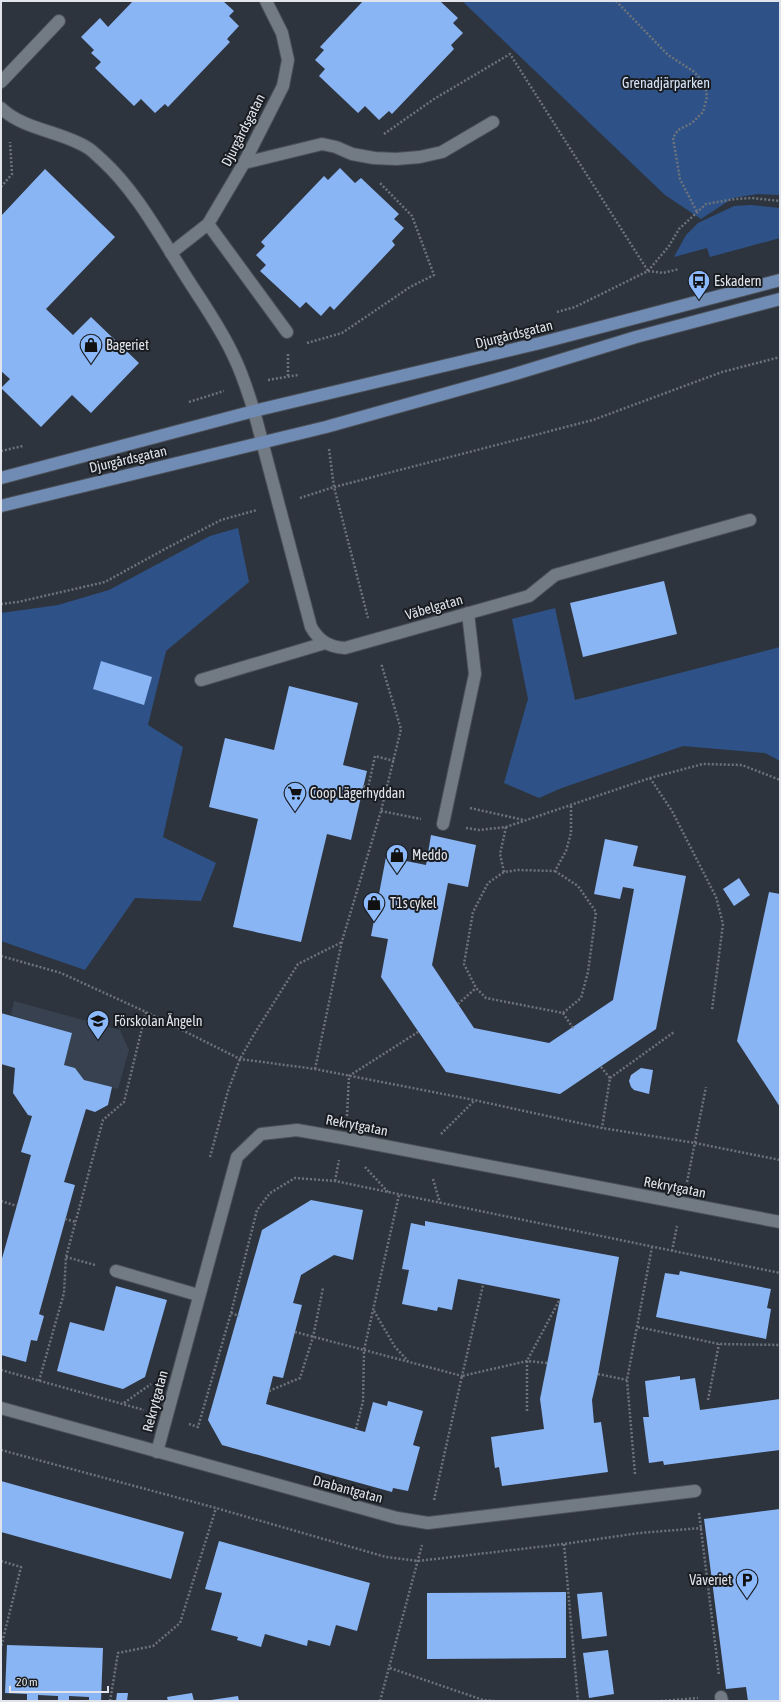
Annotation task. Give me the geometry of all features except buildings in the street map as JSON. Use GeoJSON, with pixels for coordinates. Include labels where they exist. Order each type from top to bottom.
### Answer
{"type":"FeatureCollection","features":[{"type":"Feature","properties":{"kind":"main road","name":"Djurgårdsgatan"},"geometry":{"type":"LineString","coordinates":[[1,478],[254,411],[540,343],[780,280]]}},
{"type":"Feature","properties":{"kind":"main road","name":"Djurgårdsgatan"},"geometry":{"type":"LineString","coordinates":[[1,506],[326,427],[514,374],[636,337],[780,299]]}},
{"type":"Feature","properties":{"kind":"street","name":"Djurgårdsgatan"},"geometry":{"type":"LineString","coordinates":[[171,253],[208,224],[244,163],[283,86],[288,60],[282,33],[266,1]]}},
{"type":"Feature","properties":{"kind":"street"},"geometry":{"type":"LineString","coordinates":[[1,82],[59,21]]}},
{"type":"Feature","properties":{"kind":"street"},"geometry":{"type":"LineString","coordinates":[[5,111],[33,126],[65,137],[89,148],[111,168],[136,200],[219,329],[234,357],[246,385],[311,627],[316,636],[325,643]]}},
{"type":"Feature","properties":{"kind":"street"},"geometry":{"type":"LineString","coordinates":[[244,163],[322,144],[336,147],[352,154],[374,158],[396,159],[420,157],[442,152],[493,122]]}},
{"type":"Feature","properties":{"kind":"street"},"geometry":{"type":"LineString","coordinates":[[208,224],[287,332]]}},
{"type":"Feature","properties":{"kind":"street","name":"Väbelgatan"},"geometry":{"type":"LineString","coordinates":[[325,643],[336,647],[345,648],[529,596],[555,575],[750,520]]}},
{"type":"Feature","properties":{"kind":"street"},"geometry":{"type":"LineString","coordinates":[[443,824],[475,674],[468,613]]}},
{"type":"Feature","properties":{"kind":"street"},"geometry":{"type":"LineString","coordinates":[[201,680],[325,643]]}},
{"type":"Feature","properties":{"kind":"street","name":"Rekrytgatan"},"geometry":{"type":"LineString","coordinates":[[157,1452],[198,1295],[237,1157],[261,1134],[297,1130],[780,1222]]}},
{"type":"Feature","properties":{"kind":"street"},"geometry":{"type":"LineString","coordinates":[[116,1271],[198,1295]]}},
{"type":"Feature","properties":{"kind":"street","name":"Drabantgatan"},"geometry":{"type":"LineString","coordinates":[[1,1408],[397,1518],[428,1523],[695,1491]]}},
{"type":"Feature","properties":{"kind":"path"},"geometry":{"type":"LineString","coordinates":[[616,1],[668,56],[693,71],[706,83],[707,97],[703,112],[692,123],[678,130],[673,138],[680,179],[697,212]]}},
{"type":"Feature","properties":{"kind":"path"},"geometry":{"type":"LineString","coordinates":[[468,80],[510,54],[648,271],[663,273],[679,269]]}},
{"type":"Feature","properties":{"kind":"path"},"geometry":{"type":"LineString","coordinates":[[1,187],[12,174],[5,111]]}},
{"type":"Feature","properties":{"kind":"path"},"geometry":{"type":"LineString","coordinates":[[555,313],[575,307],[648,271],[669,246],[679,229],[706,204],[735,199],[752,198],[780,200]]}},
{"type":"Feature","properties":{"kind":"path"},"geometry":{"type":"LineString","coordinates":[[301,345],[342,333],[410,287],[434,275]]}},
{"type":"Feature","properties":{"kind":"path"},"geometry":{"type":"LineString","coordinates":[[1,604],[18,602],[105,582],[221,520],[278,505],[334,487],[593,420],[722,372],[780,357]]}},
{"type":"Feature","properties":{"kind":"path"},"geometry":{"type":"LineString","coordinates":[[246,385],[288,376],[312,373],[318,396]]}},
{"type":"Feature","properties":{"kind":"path"},"geometry":{"type":"LineString","coordinates":[[315,1069],[342,942],[381,811],[401,729],[374,640],[334,487],[326,427]]}},
{"type":"Feature","properties":{"kind":"path"},"geometry":{"type":"LineString","coordinates":[[368,788],[375,756],[394,761]]}},
{"type":"Feature","properties":{"kind":"path"},"geometry":{"type":"LineString","coordinates":[[381,811],[479,830],[506,827],[650,778],[703,764],[742,765],[780,780]]}},
{"type":"Feature","properties":{"kind":"path"},"geometry":{"type":"LineString","coordinates":[[650,778],[672,811],[712,890],[724,924],[712,1010]]}},
{"type":"Feature","properties":{"kind":"path"},"geometry":{"type":"LineString","coordinates":[[364,786],[386,792]]}},
{"type":"Feature","properties":{"kind":"path"},"geometry":{"type":"LineString","coordinates":[[448,803],[524,820]]}},
{"type":"Feature","properties":{"kind":"path"},"geometry":{"type":"LineString","coordinates":[[555,871],[566,851],[571,833],[571,805]]}},
{"type":"Feature","properties":{"kind":"path"},"geometry":{"type":"LineString","coordinates":[[504,872],[500,854],[506,827]]}},
{"type":"Feature","properties":{"kind":"path"},"geometry":{"type":"LineString","coordinates":[[563,1013],[581,998],[588,972],[596,912],[578,886],[555,871],[518,870],[504,872],[488,883],[473,912],[464,964],[476,988],[486,998],[563,1013],[573,1028]]}},
{"type":"Feature","properties":{"kind":"path"},"geometry":{"type":"LineString","coordinates":[[240,1058],[298,964],[342,942]]}},
{"type":"Feature","properties":{"kind":"path"},"geometry":{"type":"LineString","coordinates":[[1,956],[61,974],[146,1012],[240,1058],[315,1069],[474,1100],[602,1128],[695,1143],[780,1160]]}},
{"type":"Feature","properties":{"kind":"path"},"geometry":{"type":"LineString","coordinates":[[458,1004],[476,988]]}},
{"type":"Feature","properties":{"kind":"path"},"geometry":{"type":"LineString","coordinates":[[39,1381],[64,1293],[66,1257],[104,1120],[124,1102],[146,1012]]}},
{"type":"Feature","properties":{"kind":"path"},"geometry":{"type":"LineString","coordinates":[[349,1076],[418,1032]]}},
{"type":"Feature","properties":{"kind":"path"},"geometry":{"type":"LineString","coordinates":[[602,1128],[610,1078],[674,1032]]}},
{"type":"Feature","properties":{"kind":"path"},"geometry":{"type":"LineString","coordinates":[[601,1067],[610,1078]]}},
{"type":"Feature","properties":{"kind":"path"},"geometry":{"type":"LineString","coordinates":[[343,1138],[347,1118],[349,1076]]}},
{"type":"Feature","properties":{"kind":"path"},"geometry":{"type":"LineString","coordinates":[[695,1143],[706,1087]]}},
{"type":"Feature","properties":{"kind":"path"},"geometry":{"type":"LineString","coordinates":[[439,1136],[474,1100]]}},
{"type":"Feature","properties":{"kind":"path"},"geometry":{"type":"LineString","coordinates":[[362,1164],[389,1193]]}},
{"type":"Feature","properties":{"kind":"path"},"geometry":{"type":"LineString","coordinates":[[1,1370],[167,1416],[198,1427],[231,1313],[257,1210],[270,1193],[295,1178],[335,1181],[780,1273]]}},
{"type":"Feature","properties":{"kind":"path"},"geometry":{"type":"LineString","coordinates":[[432,1178],[441,1204]]}},
{"type":"Feature","properties":{"kind":"path"},"geometry":{"type":"LineString","coordinates":[[356,1429],[363,1401],[364,1350],[398,1195]]}},
{"type":"Feature","properties":{"kind":"path"},"geometry":{"type":"LineString","coordinates":[[1,1201],[17,1206]]}},
{"type":"Feature","properties":{"kind":"path"},"geometry":{"type":"LineString","coordinates":[[65,1219],[76,1222]]}},
{"type":"Feature","properties":{"kind":"path"},"geometry":{"type":"LineString","coordinates":[[635,1474],[627,1380],[638,1328],[652,1247]]}},
{"type":"Feature","properties":{"kind":"path"},"geometry":{"type":"LineString","coordinates":[[66,1257],[116,1271]]}},
{"type":"Feature","properties":{"kind":"path"},"geometry":{"type":"LineString","coordinates":[[380,1701],[428,1523],[483,1285]]}},
{"type":"Feature","properties":{"kind":"path"},"geometry":{"type":"LineString","coordinates":[[269,1391],[300,1378],[313,1337],[323,1288]]}},
{"type":"Feature","properties":{"kind":"path"},"geometry":{"type":"LineString","coordinates":[[527,1411],[527,1361],[560,1299]]}},
{"type":"Feature","properties":{"kind":"path"},"geometry":{"type":"LineString","coordinates":[[373,1310],[395,1346],[408,1361]]}},
{"type":"Feature","properties":{"kind":"path"},"geometry":{"type":"LineString","coordinates":[[231,1313],[239,1316]]}},
{"type":"Feature","properties":{"kind":"path"},"geometry":{"type":"LineString","coordinates":[[638,1328],[719,1344],[780,1345]]}},
{"type":"Feature","properties":{"kind":"path"},"geometry":{"type":"LineString","coordinates":[[295,1332],[462,1376],[527,1361],[547,1363]]}},
{"type":"Feature","properties":{"kind":"path"},"geometry":{"type":"LineString","coordinates":[[708,1400],[719,1344]]}},
{"type":"Feature","properties":{"kind":"path"},"geometry":{"type":"LineString","coordinates":[[598,1374],[627,1380]]}},
{"type":"Feature","properties":{"kind":"path"},"geometry":{"type":"LineString","coordinates":[[661,1701],[722,1699],[702,1528],[695,1491]]}},
{"type":"Feature","properties":{"kind":"path"},"geometry":{"type":"LineString","coordinates":[[110,1701],[118,1653],[153,1646],[180,1623],[216,1508]]}},
{"type":"Feature","properties":{"kind":"path"},"geometry":{"type":"LineString","coordinates":[[564,1544],[578,1701]]}},
{"type":"Feature","properties":{"kind":"path"},"geometry":{"type":"LineString","coordinates":[[1,1561],[21,1568],[1,1647]]}},
{"type":"Feature","properties":{"kind":"path"},"geometry":{"type":"LineString","coordinates":[[390,1668],[483,1700],[496,1701]]}},
{"type":"Feature","properties":{"kind":"shaded area","name":"Förskolan Ängeln"},"geometry":{"type":"Polygon","coordinates":[[[14,1001],[120,1030],[129,1050],[118,1089],[84,1080],[75,1068],[64,1065],[72,1033],[11,1015],[14,1001]]]}},
{"type":"Feature","properties":{"kind":"green space","name":"Grenadjärparken"},"geometry":{"type":"Polygon","coordinates":[[[462,1],[780,1],[780,195],[758,194],[733,198],[701,219],[665,195],[462,1]]]}},
{"type":"Feature","properties":{"kind":"green space"},"geometry":{"type":"Polygon","coordinates":[[[751,205],[780,208],[780,238],[710,257],[707,248],[674,257],[686,235],[698,223],[734,206],[751,205]]]}},
{"type":"Feature","properties":{"kind":"green space"},"geometry":{"type":"Polygon","coordinates":[[[238,528],[249,582],[166,651],[148,725],[183,747],[163,837],[216,863],[201,901],[135,898],[85,970],[1,941],[1,613],[58,605],[109,590],[210,536],[238,528]]]}},
{"type":"Feature","properties":{"kind":"green space"},"geometry":{"type":"Polygon","coordinates":[[[555,608],[575,700],[780,647],[780,761],[765,753],[683,746],[559,789],[539,798],[504,783],[528,699],[512,619],[555,608]]]}},
{"type":"Feature","properties":{"kind":"place","name":"Eskadern"},"geometry":{"type":"Point","coordinates":[699,300]}},
{"type":"Feature","properties":{"kind":"place","name":"Bageriet"},"geometry":{"type":"Point","coordinates":[91,364]}},
{"type":"Feature","properties":{"kind":"place","name":"Coop Lägerhyddan"},"geometry":{"type":"Point","coordinates":[295,812]}},
{"type":"Feature","properties":{"kind":"place","name":"Meddo"},"geometry":{"type":"Point","coordinates":[397,874]}},
{"type":"Feature","properties":{"kind":"place","name":"T1s cykel"},"geometry":{"type":"Point","coordinates":[374,922]}},
{"type":"Feature","properties":{"kind":"place","name":"Förskolan Ängeln"},"geometry":{"type":"Point","coordinates":[98,1040]}},
{"type":"Feature","properties":{"kind":"place","name":"Väveriet"},"geometry":{"type":"Point","coordinates":[747,1600]}}]}
